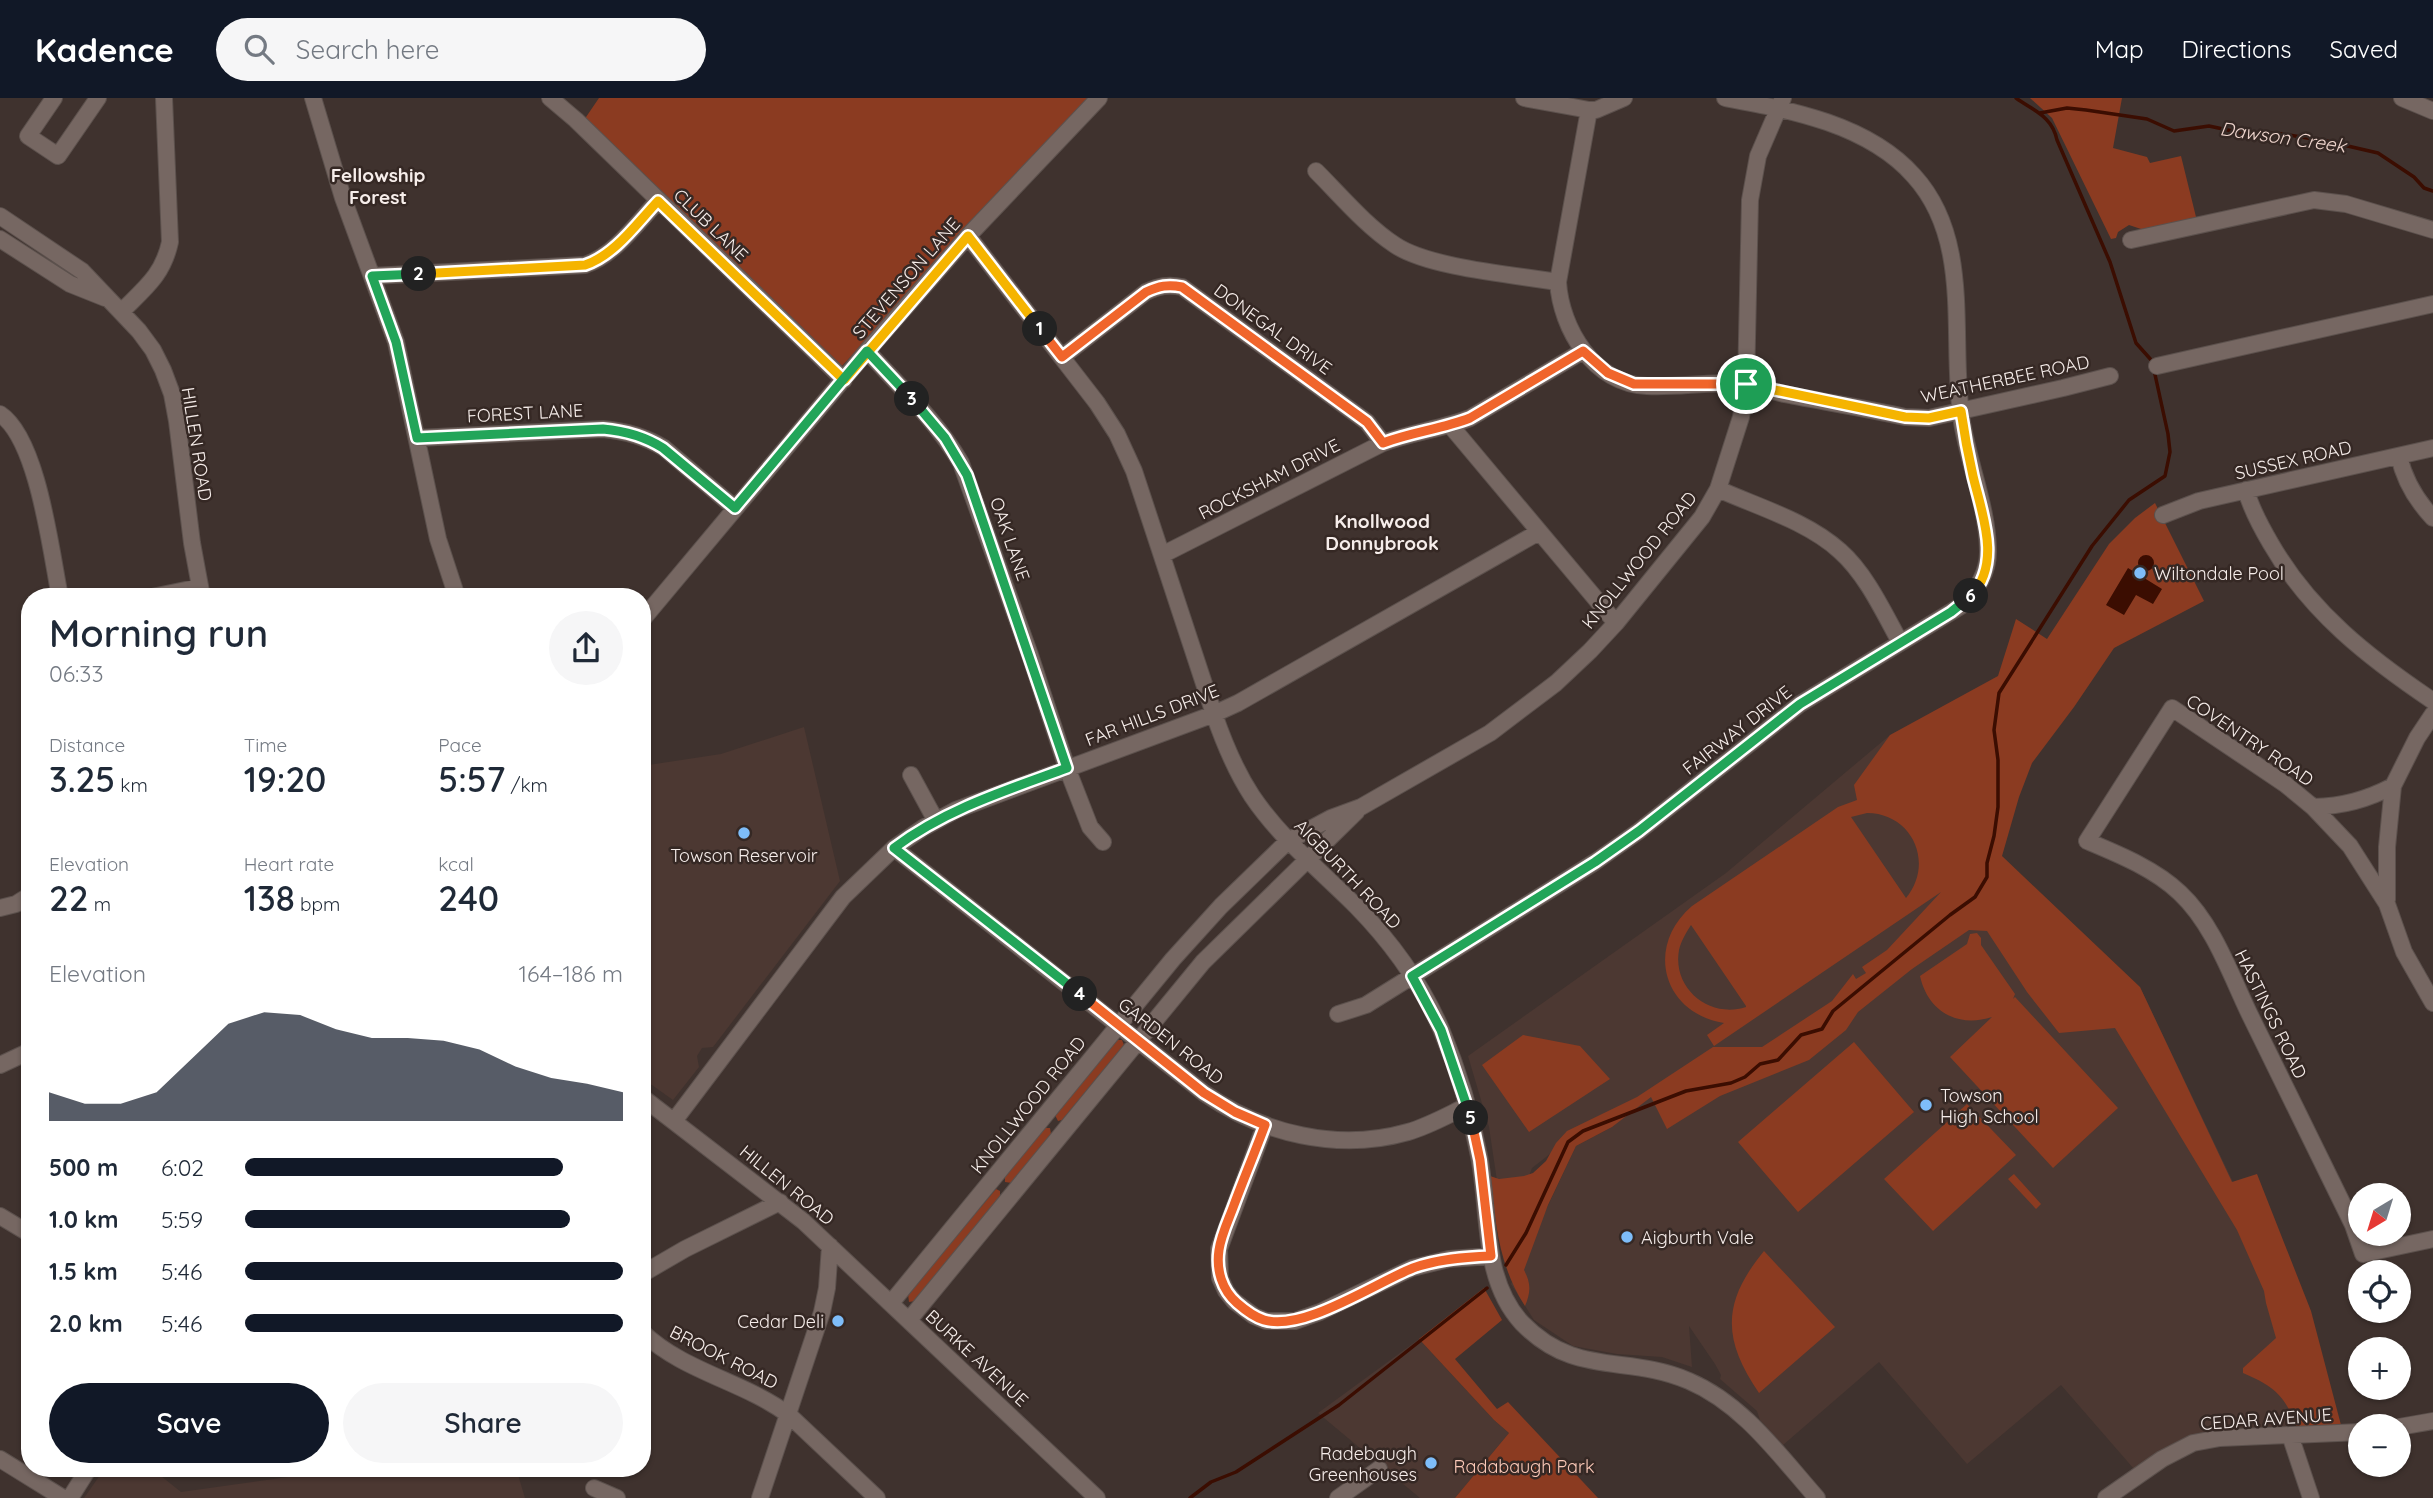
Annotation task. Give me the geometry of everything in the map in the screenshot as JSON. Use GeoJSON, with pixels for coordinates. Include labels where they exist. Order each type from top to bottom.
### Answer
{"type":"FeatureCollection","features":[{"type":"Feature","properties":{"kind":"street"},"geometry":{"type":"LineString","coordinates":[[54,98],[28,136],[58,156],[98,98]]}},
{"type":"Feature","properties":{"kind":"street"},"geometry":{"type":"LineString","coordinates":[[121,312],[159,273],[166,260],[170,242],[164,98]]}},
{"type":"Feature","properties":{"kind":"street"},"geometry":{"type":"LineString","coordinates":[[313,98],[343,198],[396,342],[438,540],[454,588]]}},
{"type":"Feature","properties":{"kind":"street","name":"CLUB LANE"},"geometry":{"type":"LineString","coordinates":[[550,98],[576,120],[844,380]]}},
{"type":"Feature","properties":{"kind":"street","name":"STEVENSON LANE"},"geometry":{"type":"LineString","coordinates":[[651,609],[867,351],[968,236],[1099,98]]}},
{"type":"Feature","properties":{"kind":"street"},"geometry":{"type":"LineString","coordinates":[[1524,98],[1590,110],[1624,98]]}},
{"type":"Feature","properties":{"kind":"street","name":"FAIRWAY DRIVE"},"geometry":{"type":"LineString","coordinates":[[1338,1014],[1366,1005],[1595,862],[1671,807],[1800,704],[1964,604],[1975,592],[1987,565],[1985,524],[1961,411],[1950,249],[1942,221],[1930,197],[1915,176],[1883,148],[1858,135],[1781,103],[1726,98]]}},
{"type":"Feature","properties":{"kind":"street"},"geometry":{"type":"LineString","coordinates":[[2402,98],[2433,111]]}},
{"type":"Feature","properties":{"kind":"street","name":"KNOLLWOOD ROAD"},"geometry":{"type":"LineString","coordinates":[[891,1303],[1118,1024],[1195,934],[1288,841],[1331,818],[1361,807],[1511,718],[1578,664],[1616,623],[1702,517],[1718,489],[1736,439],[1746,384],[1749,200],[1758,156],[1781,103]]}},
{"type":"Feature","properties":{"kind":"street","name":"WEATHERBEE ROAD"},"geometry":{"type":"LineString","coordinates":[[1590,110],[1558,282],[1561,305],[1567,322],[1583,351],[1608,373],[1634,384],[1746,384],[1905,417],[1929,418],[2110,376]]}},
{"type":"Feature","properties":{"kind":"street"},"geometry":{"type":"LineString","coordinates":[[1316,171],[1383,236],[1405,251],[1457,265],[1558,282]]}},
{"type":"Feature","properties":{"kind":"street"},"geometry":{"type":"LineString","coordinates":[[2131,240],[2314,200],[2346,204],[2433,230]]}},
{"type":"Feature","properties":{"kind":"street"},"geometry":{"type":"LineString","coordinates":[[372,276],[585,265],[602,258],[658,201]]}},
{"type":"Feature","properties":{"kind":"street"},"geometry":{"type":"LineString","coordinates":[[0,216],[82,271],[107,299]]}},
{"type":"Feature","properties":{"kind":"street","name":"AIGBURTH ROAD"},"geometry":{"type":"LineString","coordinates":[[968,236],[1097,403],[1122,443],[1134,471],[1225,745],[1242,781],[1260,808],[1288,841],[1382,934],[1412,976],[1441,1030],[1468,1106],[1480,1160],[1491,1256],[1499,1284],[1510,1306],[1523,1323],[1540,1338],[1575,1358],[1664,1372],[1709,1391],[1750,1423],[1817,1498]]}},
{"type":"Feature","properties":{"kind":"street"},"geometry":{"type":"LineString","coordinates":[[0,239],[71,284],[107,299]]}},
{"type":"Feature","properties":{"kind":"street","name":"DONEGAL DRIVE"},"geometry":{"type":"LineString","coordinates":[[1062,357],[1146,292],[1170,285],[1182,287],[1367,422],[1383,443]]}},
{"type":"Feature","properties":{"kind":"street","name":"HILLEN ROAD"},"geometry":{"type":"LineString","coordinates":[[107,299],[153,350],[172,394],[200,588]]}},
{"type":"Feature","properties":{"kind":"street"},"geometry":{"type":"LineString","coordinates":[[2157,366],[2433,304]]}},
{"type":"Feature","properties":{"kind":"street","name":"OAK LANE"},"geometry":{"type":"LineString","coordinates":[[867,351],[926,414],[961,463],[1067,768],[1090,827],[1103,842]]}},
{"type":"Feature","properties":{"kind":"street","name":"ROCKSHAM DRIVE"},"geometry":{"type":"LineString","coordinates":[[1162,555],[1383,443],[1407,434],[1450,425],[1494,404],[1583,351]]}},
{"type":"Feature","properties":{"kind":"street"},"geometry":{"type":"LineString","coordinates":[[0,414],[14,428],[26,448],[58,588]]}},
{"type":"Feature","properties":{"kind":"street"},"geometry":{"type":"LineString","coordinates":[[1450,425],[1616,623]]}},
{"type":"Feature","properties":{"kind":"street","name":"FOREST LANE"},"geometry":{"type":"LineString","coordinates":[[417,438],[603,429],[623,431],[650,440],[663,448],[735,508]]}},
{"type":"Feature","properties":{"kind":"street","name":"SUSSEX ROAD"},"geometry":{"type":"LineString","coordinates":[[2163,514],[2199,500],[2433,448]]}},
{"type":"Feature","properties":{"kind":"street"},"geometry":{"type":"LineString","coordinates":[[2399,456],[2414,493],[2433,518]]}},
{"type":"Feature","properties":{"kind":"street"},"geometry":{"type":"LineString","coordinates":[[1718,489],[1811,531],[1840,551],[1859,573],[1900,642]]}},
{"type":"Feature","properties":{"kind":"street"},"geometry":{"type":"LineString","coordinates":[[2246,490],[2249,503],[2266,537],[2304,592],[2353,643],[2386,670],[2433,701]]}},
{"type":"Feature","properties":{"kind":"street","name":"FAR HILLS DRIVE"},"geometry":{"type":"LineString","coordinates":[[674,1121],[843,897],[894,848],[936,821],[973,803],[1214,714],[1260,691],[1539,532]]}},
{"type":"Feature","properties":{"kind":"street","name":"COVENTRY ROAD"},"geometry":{"type":"LineString","coordinates":[[2087,841],[2172,708],[2249,758],[2313,807],[2350,846],[2388,904],[2404,952],[2433,1003]]}},
{"type":"Feature","properties":{"kind":"street"},"geometry":{"type":"LineString","coordinates":[[2388,904],[2387,847],[2393,786],[2417,738],[2433,714]]}},
{"type":"Feature","properties":{"kind":"street"},"geometry":{"type":"LineString","coordinates":[[911,775],[936,821]]}},
{"type":"Feature","properties":{"kind":"street"},"geometry":{"type":"LineString","coordinates":[[2313,807],[2353,803],[2368,799],[2393,786]]}},
{"type":"Feature","properties":{"kind":"street","name":"KNOLLWOOD ROAD"},"geometry":{"type":"LineString","coordinates":[[909,1320],[1203,962],[1361,807]]}},
{"type":"Feature","properties":{"kind":"street","name":"HASTINGS ROAD"},"geometry":{"type":"LineString","coordinates":[[2087,841],[2115,853],[2167,883],[2181,893],[2198,914],[2230,973],[2353,1225],[2363,1254],[2433,1239]]}},
{"type":"Feature","properties":{"kind":"street","name":"GARDEN ROAD"},"geometry":{"type":"LineString","coordinates":[[894,848],[1219,1103],[1265,1125],[1320,1139],[1371,1139],[1416,1129],[1468,1106]]}},
{"type":"Feature","properties":{"kind":"street"},"geometry":{"type":"LineString","coordinates":[[0,908],[21,901]]}},
{"type":"Feature","properties":{"kind":"street"},"geometry":{"type":"LineString","coordinates":[[0,1065],[21,1055]]}},
{"type":"Feature","properties":{"kind":"street","name":"HILLEN ROAD"},"geometry":{"type":"LineString","coordinates":[[651,1104],[780,1202],[830,1246],[822,1312],[760,1498]]}},
{"type":"Feature","properties":{"kind":"street"},"geometry":{"type":"LineString","coordinates":[[1265,1125],[1219,1249],[1220,1278],[1226,1291],[1234,1301],[1254,1316],[1266,1321],[1295,1321],[1320,1312],[1412,1268],[1449,1259],[1491,1256]]}},
{"type":"Feature","properties":{"kind":"street"},"geometry":{"type":"LineString","coordinates":[[651,1269],[780,1202]]}},
{"type":"Feature","properties":{"kind":"street"},"geometry":{"type":"LineString","coordinates":[[0,1216],[21,1229]]}},
{"type":"Feature","properties":{"kind":"street","name":"BURKE AVENUE"},"geometry":{"type":"LineString","coordinates":[[830,1246],[1097,1498]]}},
{"type":"Feature","properties":{"kind":"street","name":"BROOK ROAD"},"geometry":{"type":"LineString","coordinates":[[651,1339],[666,1351],[711,1376],[774,1404],[877,1498]]}},
{"type":"Feature","properties":{"kind":"street"},"geometry":{"type":"LineString","coordinates":[[2411,1425],[2433,1421]]}},
{"type":"Feature","properties":{"kind":"street","name":"CEDAR AVENUE"},"geometry":{"type":"LineString","coordinates":[[2106,1498],[2162,1459],[2193,1443],[2220,1438],[2348,1433]]}},
{"type":"Feature","properties":{"kind":"street"},"geometry":{"type":"LineString","coordinates":[[2290,1435],[2311,1498]]}},
{"type":"Feature","properties":{"kind":"street"},"geometry":{"type":"LineString","coordinates":[[0,1459],[21,1472]]}},
{"type":"Feature","properties":{"kind":"street"},"geometry":{"type":"LineString","coordinates":[[1338,1498],[1379,1469]]}},
{"type":"Feature","properties":{"kind":"street"},"geometry":{"type":"LineString","coordinates":[[29,1477],[63,1498]]}},
{"type":"Feature","properties":{"kind":"street"},"geometry":{"type":"LineString","coordinates":[[70,1498],[83,1477]]}},
{"type":"Feature","properties":{"kind":"street"},"geometry":{"type":"LineString","coordinates":[[594,1488],[617,1498]]}},
{"type":"Feature","properties":{"kind":"shaded area"},"geometry":{"type":"Polygon","coordinates":[[[2146,555],[2152,557],[2152,569],[2146,571],[2140,569],[2138,563],[2140,557],[2146,555]]]}},
{"type":"Feature","properties":{"kind":"shaded area","name":"Wiltondale Pool"},"geometry":{"type":"Polygon","coordinates":[[[2128,568],[2162,589],[2153,604],[2136,595],[2124,615],[2106,605],[2128,568]]]}},
{"type":"Feature","properties":{"kind":"shaded area","name":"Towson Reservoir"},"geometry":{"type":"Polygon","coordinates":[[[804,727],[840,881],[713,1047],[702,1048],[697,1056],[699,1067],[673,1100],[651,1084],[651,765],[721,754],[804,727]]]}},
{"type":"Feature","properties":{"kind":"shaded area","name":"Towson High School"},"geometry":{"type":"Polygon","coordinates":[[[1890,735],[2059,1033],[2140,987],[2233,1182],[2341,1425],[2227,1429],[2182,1439],[2134,1469],[2061,1385],[1967,1464],[1879,1362],[1783,1445],[1760,1420],[1757,1411],[1720,1379],[1721,1375],[1715,1364],[1689,1326],[1692,1367],[1662,1357],[1617,1354],[1573,1346],[1534,1320],[1511,1284],[1576,1146],[1612,1127],[1555,1150],[1532,1168],[1523,1192],[1500,1201],[1489,1127],[1468,1056],[1726,873],[1890,735]]]}},
{"type":"Feature","properties":{"kind":"shaded area"},"geometry":{"type":"Polygon","coordinates":[[[1419,1339],[1509,1433],[1455,1498],[1420,1498],[1318,1413],[1419,1339]]]}},
{"type":"Feature","properties":{"kind":"shaded area"},"geometry":{"type":"Polygon","coordinates":[[[99,1477],[162,1477],[181,1492],[288,1477],[519,1477],[525,1498],[84,1498],[99,1477]]]}},
{"type":"Feature","properties":{"kind":"green space"},"geometry":{"type":"Polygon","coordinates":[[[599,98],[1090,98],[842,366],[584,120],[599,98]]]}},
{"type":"Feature","properties":{"kind":"green space"},"geometry":{"type":"Polygon","coordinates":[[[2030,98],[2122,98],[2113,148],[2147,157],[2150,163],[2181,156],[2197,221],[2150,232],[2129,225],[2118,232],[2116,238],[2111,239],[2052,118],[2030,98]]]}},
{"type":"Feature","properties":{"kind":"green space"},"geometry":{"type":"Polygon","coordinates":[[[2155,503],[2204,601],[2114,648],[2032,763],[2002,856],[2140,987],[2232,1182],[2257,1174],[2311,1311],[2341,1425],[2299,1432],[2289,1409],[2278,1394],[2243,1373],[2243,1368],[2276,1338],[2264,1291],[2237,1230],[2115,1028],[2059,1033],[2027,992],[1987,931],[1969,930],[1912,969],[1858,1012],[1846,1030],[1809,1060],[1720,1096],[1667,1129],[1651,1097],[1612,1127],[1576,1146],[1548,1205],[1524,1270],[1529,1288],[1525,1306],[1504,1259],[1490,1176],[1499,1179],[1533,1173],[1546,1161],[1556,1143],[1567,1131],[1637,1097],[1713,1047],[1762,1047],[1832,1001],[1853,974],[1856,979],[1866,973],[1862,967],[1887,950],[1941,892],[1714,1046],[1707,1035],[1724,1023],[1703,1017],[1686,1006],[1674,992],[1667,976],[1665,958],[1668,940],[1677,922],[1692,906],[1838,807],[1857,800],[1854,785],[1890,735],[1998,676],[2016,619],[2047,639],[2109,544],[2135,518],[2155,503]],[[1867,813],[1851,817],[1906,898],[1918,870],[1914,842],[1896,821],[1883,815],[1867,813]],[[1691,925],[1682,940],[1678,964],[1681,977],[1688,988],[1696,998],[1719,1009],[1746,1007],[1746,1006],[1691,925]]]}},
{"type":"Feature","properties":{"kind":"green space"},"geometry":{"type":"Polygon","coordinates":[[[1977,933],[1981,938],[1981,945],[2015,994],[2013,999],[2015,997],[2118,1108],[2053,1168],[1950,1057],[1992,1017],[1968,1020],[1946,1014],[1937,1008],[1924,989],[1920,976],[1967,944],[1970,934],[1977,933]]]}},
{"type":"Feature","properties":{"kind":"green space"},"geometry":{"type":"Polygon","coordinates":[[[1523,1035],[1580,1046],[1610,1079],[1529,1132],[1482,1065],[1523,1035]]]}},
{"type":"Feature","properties":{"kind":"green space"},"geometry":{"type":"Polygon","coordinates":[[[1117,1040],[1122,1040],[1124,1045],[1062,1120],[1058,1121],[1055,1115],[1117,1040]]]}},
{"type":"Feature","properties":{"kind":"green space"},"geometry":{"type":"Polygon","coordinates":[[[1854,1042],[1914,1112],[1798,1212],[1738,1142],[1854,1042]]]}},
{"type":"Feature","properties":{"kind":"green space"},"geometry":{"type":"Polygon","coordinates":[[[1967,1104],[2016,1155],[1933,1231],[1884,1179],[1967,1104]]]}},
{"type":"Feature","properties":{"kind":"green space"},"geometry":{"type":"Polygon","coordinates":[[[1044,1128],[1050,1128],[1051,1134],[1012,1183],[1005,1182],[1005,1177],[1044,1128]]]}},
{"type":"Feature","properties":{"kind":"green space"},"geometry":{"type":"Polygon","coordinates":[[[2014,1174],[2041,1204],[2036,1209],[2008,1179],[2014,1174]]]}},
{"type":"Feature","properties":{"kind":"green space"},"geometry":{"type":"Polygon","coordinates":[[[996,1189],[1000,1191],[1000,1196],[915,1301],[909,1302],[908,1294],[996,1189]]]}},
{"type":"Feature","properties":{"kind":"green space"},"geometry":{"type":"Polygon","coordinates":[[[1764,1251],[1835,1327],[1759,1393],[1738,1355],[1732,1321],[1740,1287],[1764,1251]]]}},
{"type":"Feature","properties":{"kind":"green space","name":"Radabaugh Park"},"geometry":{"type":"Polygon","coordinates":[[[1484,1288],[1502,1320],[1455,1359],[1497,1409],[1508,1402],[1598,1498],[1455,1498],[1509,1433],[1419,1339],[1484,1288]]]}},
{"type":"Feature","properties":{"kind":"waterway"},"geometry":{"type":"LineString","coordinates":[[2016,98],[2047,120],[2055,132],[2110,262],[2136,343],[2153,362]]}},
{"type":"Feature","properties":{"kind":"waterway","name":"Dawson Creek"},"geometry":{"type":"LineString","coordinates":[[2040,113],[2067,108],[2147,119],[2174,131],[2209,126],[2251,135],[2276,133],[2326,141],[2378,153],[2414,177],[2424,188],[2433,191]]}},
{"type":"Feature","properties":{"kind":"waterway"},"geometry":{"type":"LineString","coordinates":[[1506,1265],[1526,1233],[1568,1142],[1583,1131],[1686,1091],[1731,1083],[1745,1077],[1760,1064],[1778,1060],[1801,1035],[1822,1029],[1833,1011],[1975,897],[1987,877],[1987,863],[1998,807],[1998,760],[1994,730],[1999,693],[2092,546],[2129,500],[2165,476],[2170,452],[2154,370]]}},
{"type":"Feature","properties":{"kind":"waterway"},"geometry":{"type":"LineString","coordinates":[[1190,1498],[1211,1482],[1236,1472],[1339,1405],[1487,1288]]}},
{"type":"Feature","properties":{"kind":"place","name":"Wiltondale Pool"},"geometry":{"type":"Point","coordinates":[2140,573]}},
{"type":"Feature","properties":{"kind":"place","name":"Towson Reservoir"},"geometry":{"type":"Point","coordinates":[744,833]}},
{"type":"Feature","properties":{"kind":"place","name":"Towson High School"},"geometry":{"type":"Point","coordinates":[1926,1105]}},
{"type":"Feature","properties":{"kind":"place","name":"Aigburth Vale"},"geometry":{"type":"Point","coordinates":[1627,1237]}},
{"type":"Feature","properties":{"kind":"place","name":"Cedar Deli"},"geometry":{"type":"Point","coordinates":[838,1321]}},
{"type":"Feature","properties":{"kind":"place","name":"Radebaugh Greenhouses"},"geometry":{"type":"Point","coordinates":[1431,1463]}},
{"type":"Feature","properties":{"kind":"district","name":"Fellowship Forest"},"geometry":{"type":"Point","coordinates":[378,186]}},
{"type":"Feature","properties":{"kind":"district","name":"Knollwood Donnybrook"},"geometry":{"type":"Point","coordinates":[1382,532]}},
{"type":"Feature","properties":{"kind":"route"},"geometry":{"type":"LineString","coordinates":[[1746,384],[1634,384],[1608,373],[1583,351],[1470,418],[1383,443],[1376,430],[1367,422],[1182,287],[1170,285],[1146,292],[1062,357],[968,236],[867,351],[844,380],[658,201],[602,258],[585,265],[372,276],[396,342],[417,438],[603,429],[623,431],[636,434],[663,448],[735,508],[844,380],[867,351],[926,414],[953,449],[967,475],[1067,768],[956,810],[894,848],[1204,1093],[1235,1112],[1265,1125],[1224,1231],[1218,1265],[1220,1278],[1234,1301],[1254,1316],[1266,1321],[1295,1321],[1320,1312],[1412,1268],[1449,1259],[1491,1256],[1480,1160],[1468,1106],[1441,1030],[1412,976],[1595,862],[1639,831],[1800,704],[1964,604],[1982,579],[1988,552],[1985,524],[1961,411],[1929,418],[1905,417],[1746,384]]}}]}
